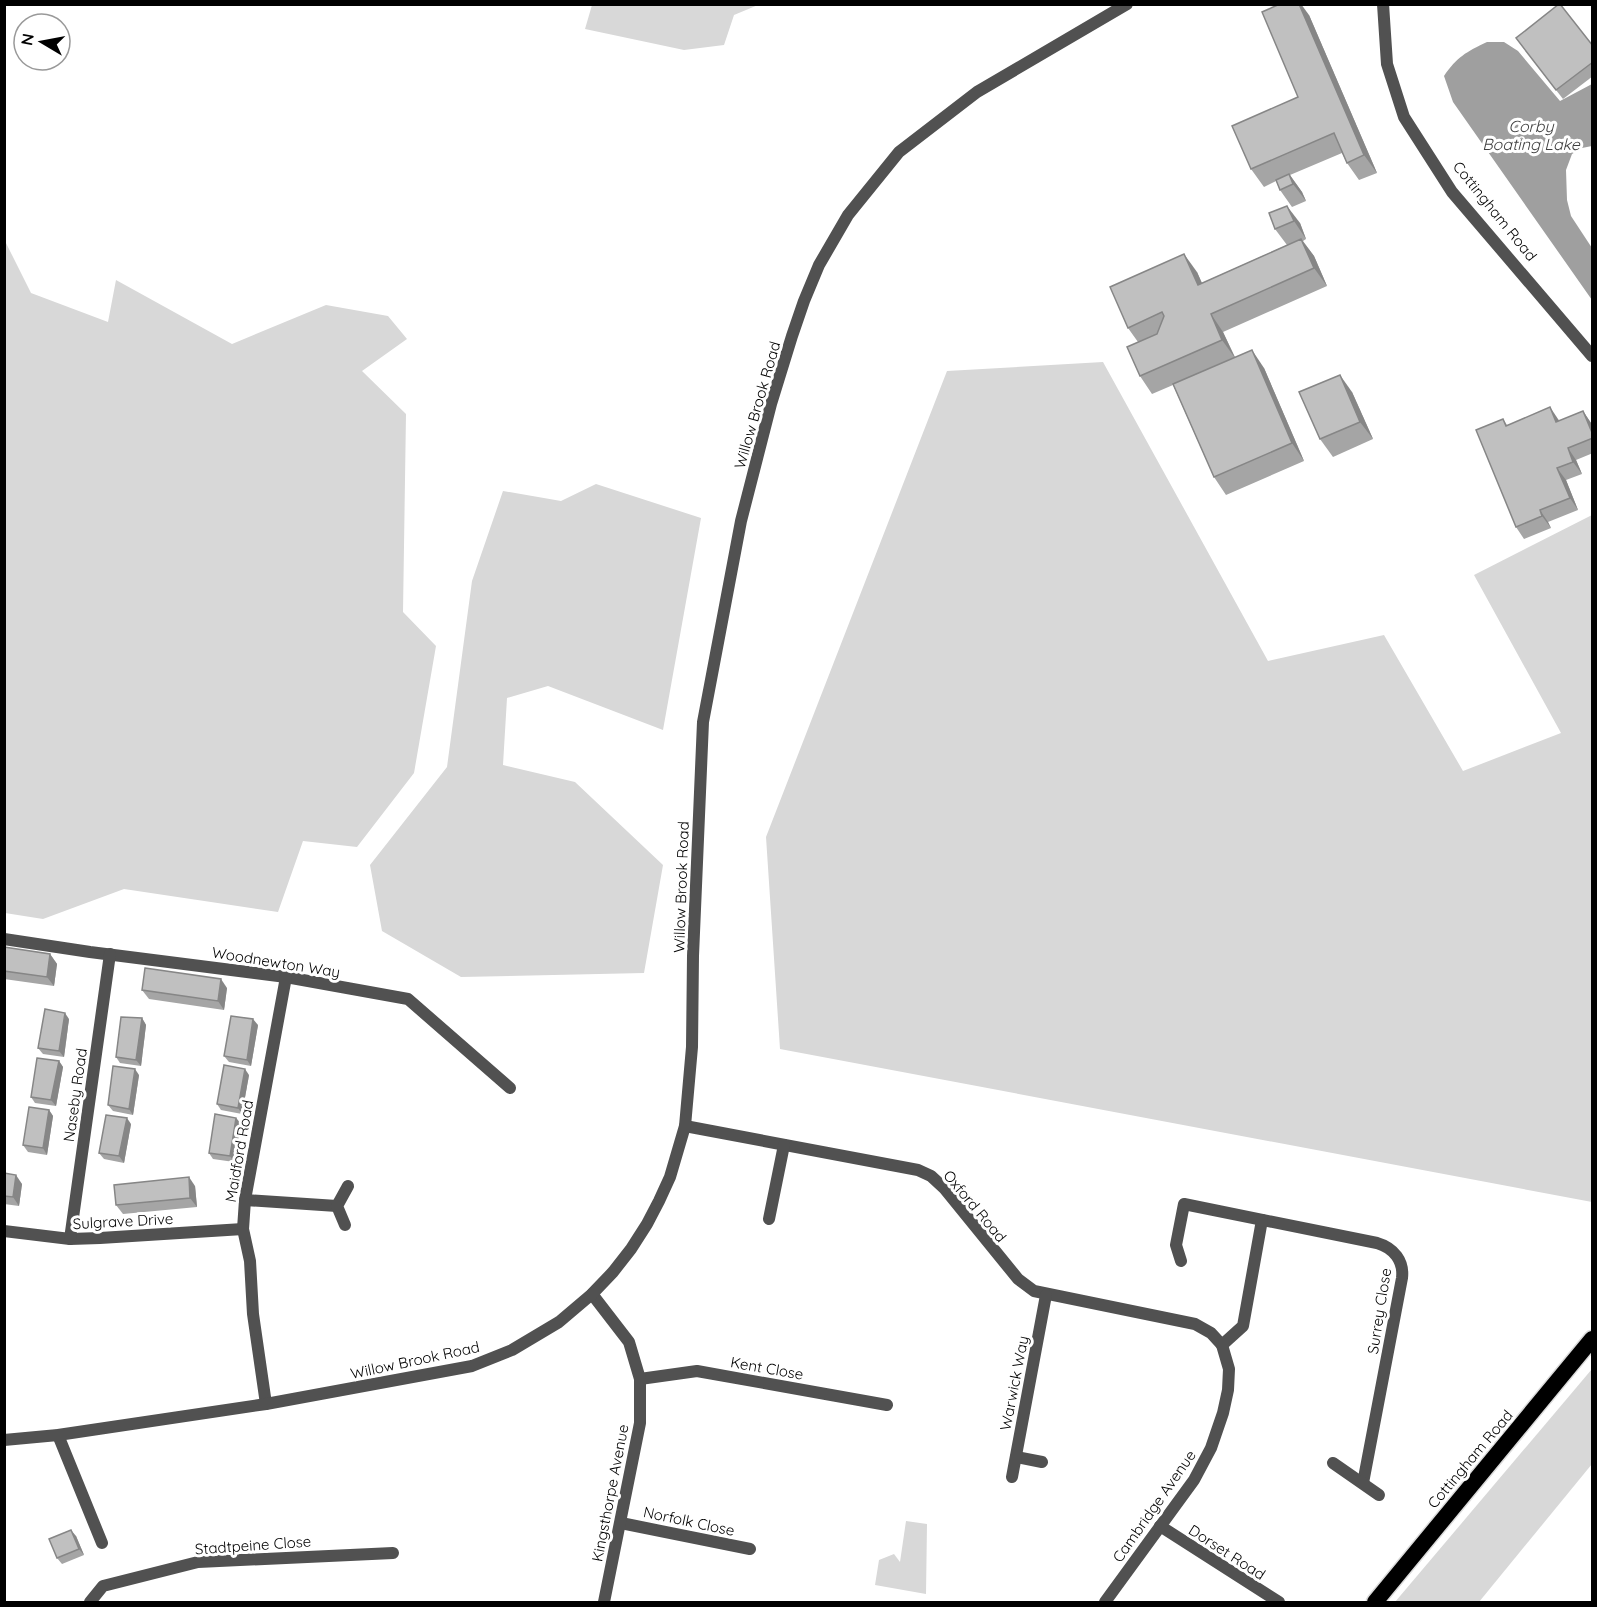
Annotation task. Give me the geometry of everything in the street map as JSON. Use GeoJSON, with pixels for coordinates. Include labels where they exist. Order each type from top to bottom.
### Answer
{"type":"FeatureCollection","features":[{"type":"Feature","properties":{"kind":"highway","name":"Cottingham Road"},"geometry":{"type":"LineString","coordinates":[[1375,1602],[1593,1339]]}},
{"type":"Feature","properties":{"kind":"street","name":"Willow Brook Road"},"geometry":{"type":"LineString","coordinates":[[4,1440],[58,1435],[266,1404],[472,1366],[512,1350],[567,1315],[592,1294],[631,1249],[647,1224],[670,1177],[685,1126],[692,1047],[693,956],[703,722],[741,521],[771,404],[804,301],[819,265],[848,215],[899,152],[977,92],[1127,4]]}},
{"type":"Feature","properties":{"kind":"street","name":"Cottingham Road"},"geometry":{"type":"LineString","coordinates":[[1383,4],[1387,64],[1404,117],[1452,192],[1593,356]]}},
{"type":"Feature","properties":{"kind":"street","name":"Woodnewton Way"},"geometry":{"type":"LineString","coordinates":[[4,939],[286,976],[408,999],[510,1088]]}},
{"type":"Feature","properties":{"kind":"street","name":"Naseby Road"},"geometry":{"type":"LineString","coordinates":[[70,1239],[110,954]]}},
{"type":"Feature","properties":{"kind":"street","name":"Maidford Road"},"geometry":{"type":"LineString","coordinates":[[266,1404],[253,1314],[250,1261],[243,1229],[244,1200],[286,976]]}},
{"type":"Feature","properties":{"kind":"street","name":"Oxford Road"},"geometry":{"type":"LineString","coordinates":[[685,1126],[918,1170],[931,1176],[944,1188],[1018,1279],[1034,1291],[1195,1324],[1211,1333],[1222,1345]]}},
{"type":"Feature","properties":{"kind":"street"},"geometry":{"type":"LineString","coordinates":[[769,1220],[784,1145]]}},
{"type":"Feature","properties":{"kind":"street"},"geometry":{"type":"LineString","coordinates":[[337,1206],[348,1186]]}},
{"type":"Feature","properties":{"kind":"street"},"geometry":{"type":"LineString","coordinates":[[244,1200],[337,1206]]}},
{"type":"Feature","properties":{"kind":"street","name":"Surrey Close"},"geometry":{"type":"LineString","coordinates":[[1180,1262],[1176,1245],[1184,1204],[1384,1245],[1395,1253],[1403,1272],[1363,1483]]}},
{"type":"Feature","properties":{"kind":"street"},"geometry":{"type":"LineString","coordinates":[[337,1206],[345,1225]]}},
{"type":"Feature","properties":{"kind":"street"},"geometry":{"type":"LineString","coordinates":[[1222,1345],[1243,1326],[1262,1220]]}},
{"type":"Feature","properties":{"kind":"street","name":"Sulgrave Drive"},"geometry":{"type":"LineString","coordinates":[[4,1231],[70,1239],[243,1229]]}},
{"type":"Feature","properties":{"kind":"street","name":"Kingsthorpe Avenue"},"geometry":{"type":"LineString","coordinates":[[592,1294],[629,1342],[640,1379],[640,1423],[604,1602]]}},
{"type":"Feature","properties":{"kind":"street","name":"Warwick Way"},"geometry":{"type":"LineString","coordinates":[[1012,1477],[1046,1295]]}},
{"type":"Feature","properties":{"kind":"street","name":"Cambridge Avenue"},"geometry":{"type":"LineString","coordinates":[[1105,1602],[1194,1480],[1211,1448],[1228,1390],[1229,1369],[1222,1345]]}},
{"type":"Feature","properties":{"kind":"street","name":"Kent Close"},"geometry":{"type":"LineString","coordinates":[[640,1379],[697,1371],[887,1405]]}},
{"type":"Feature","properties":{"kind":"street"},"geometry":{"type":"LineString","coordinates":[[58,1435],[102,1543]]}},
{"type":"Feature","properties":{"kind":"street"},"geometry":{"type":"LineString","coordinates":[[1016,1457],[1042,1462]]}},
{"type":"Feature","properties":{"kind":"street"},"geometry":{"type":"LineString","coordinates":[[1333,1463],[1379,1495]]}},
{"type":"Feature","properties":{"kind":"street","name":"Norfolk Close"},"geometry":{"type":"LineString","coordinates":[[621,1523],[750,1550]]}},
{"type":"Feature","properties":{"kind":"street","name":"Dorset Road"},"geometry":{"type":"LineString","coordinates":[[1160,1526],[1279,1602]]}},
{"type":"Feature","properties":{"kind":"street","name":"Stadtpeine Close"},"geometry":{"type":"LineString","coordinates":[[90,1602],[103,1587],[198,1562],[393,1552]]}},
{"type":"Feature","properties":{"kind":"shaded area"},"geometry":{"type":"Polygon","coordinates":[[[592,4],[758,5],[734,15],[724,45],[684,50],[585,29],[592,4]]]}},
{"type":"Feature","properties":{"kind":"shaded area"},"geometry":{"type":"Polygon","coordinates":[[[5,241],[31,293],[108,322],[116,280],[232,344],[326,305],[388,316],[407,339],[362,371],[406,414],[403,612],[436,646],[414,773],[357,847],[303,841],[278,912],[124,889],[43,919],[5,913],[5,241]]]}},
{"type":"Feature","properties":{"kind":"shaded area"},"geometry":{"type":"Polygon","coordinates":[[[1103,362],[1268,661],[1384,635],[1463,771],[1561,733],[1474,575],[1592,515],[1592,1202],[780,1049],[766,837],[947,371],[1103,362]]]}},
{"type":"Feature","properties":{"kind":"shaded area"},"geometry":{"type":"Polygon","coordinates":[[[596,484],[701,518],[663,730],[548,686],[507,698],[503,765],[575,782],[663,865],[644,973],[461,977],[382,931],[370,865],[447,767],[472,581],[503,491],[561,501],[596,484]]]}},
{"type":"Feature","properties":{"kind":"shaded area"},"geometry":{"type":"Polygon","coordinates":[[[1592,1369],[1592,1464],[1479,1602],[1395,1602],[1592,1369]]]}},
{"type":"Feature","properties":{"kind":"shaded area"},"geometry":{"type":"Polygon","coordinates":[[[906,1521],[927,1524],[926,1594],[875,1585],[879,1560],[894,1554],[900,1562],[906,1521]]]}},
{"type":"Feature","properties":{"kind":"water","name":"Corby Boating Lake"},"geometry":{"type":"Polygon","coordinates":[[[1487,42],[1504,42],[1518,51],[1560,101],[1592,84],[1592,146],[1582,148],[1572,154],[1566,170],[1567,200],[1571,216],[1592,248],[1592,300],[1453,102],[1444,76],[1462,56],[1487,42]]]}},
{"type":"Feature","properties":{"kind":"building"},"geometry":{"type":"Polygon","coordinates":[[[1280,4],[1299,4],[1364,155],[1347,163],[1334,133],[1251,169],[1232,126],[1298,97],[1262,12],[1280,4]]]}},
{"type":"Feature","properties":{"kind":"building"},"geometry":{"type":"Polygon","coordinates":[[[1559,4],[1593,46],[1593,62],[1556,90],[1516,38],[1559,4]]]}},
{"type":"Feature","properties":{"kind":"building"},"geometry":{"type":"Polygon","coordinates":[[[1289,174],[1293,184],[1280,190],[1276,180],[1289,174]]]}},
{"type":"Feature","properties":{"kind":"building"},"geometry":{"type":"Polygon","coordinates":[[[1287,206],[1294,221],[1275,229],[1269,213],[1287,206]]]}},
{"type":"Feature","properties":{"kind":"building"},"geometry":{"type":"Polygon","coordinates":[[[1301,239],[1314,268],[1211,314],[1222,340],[1140,376],[1127,347],[1157,334],[1164,316],[1162,312],[1128,328],[1110,287],[1184,254],[1198,285],[1301,239]]]}},
{"type":"Feature","properties":{"kind":"building"},"geometry":{"type":"Polygon","coordinates":[[[1252,350],[1292,443],[1214,477],[1173,384],[1252,350]]]}},
{"type":"Feature","properties":{"kind":"building"},"geometry":{"type":"Polygon","coordinates":[[[1340,375],[1360,422],[1320,439],[1299,392],[1340,375]]]}},
{"type":"Feature","properties":{"kind":"building"},"geometry":{"type":"Polygon","coordinates":[[[1550,407],[1556,422],[1583,411],[1593,438],[1568,448],[1573,462],[1557,468],[1570,498],[1540,510],[1542,516],[1516,527],[1476,430],[1503,419],[1506,426],[1550,407]]]}},
{"type":"Feature","properties":{"kind":"building"},"geometry":{"type":"Polygon","coordinates":[[[4,947],[50,954],[47,977],[4,971],[4,947]]]}},
{"type":"Feature","properties":{"kind":"building"},"geometry":{"type":"Polygon","coordinates":[[[145,968],[221,979],[218,1001],[142,990],[145,968]]]}},
{"type":"Feature","properties":{"kind":"building"},"geometry":{"type":"Polygon","coordinates":[[[45,1009],[65,1013],[59,1051],[38,1048],[45,1009]]]}},
{"type":"Feature","properties":{"kind":"building"},"geometry":{"type":"Polygon","coordinates":[[[231,1016],[253,1019],[247,1060],[224,1056],[231,1016]]]}},
{"type":"Feature","properties":{"kind":"building"},"geometry":{"type":"Polygon","coordinates":[[[121,1017],[142,1018],[136,1060],[116,1057],[121,1017]]]}},
{"type":"Feature","properties":{"kind":"building"},"geometry":{"type":"Polygon","coordinates":[[[37,1058],[59,1061],[51,1100],[31,1097],[37,1058]]]}},
{"type":"Feature","properties":{"kind":"building"},"geometry":{"type":"Polygon","coordinates":[[[224,1065],[245,1069],[238,1108],[217,1104],[224,1065]]]}},
{"type":"Feature","properties":{"kind":"building"},"geometry":{"type":"Polygon","coordinates":[[[113,1066],[135,1069],[129,1109],[108,1105],[113,1066]]]}},
{"type":"Feature","properties":{"kind":"building"},"geometry":{"type":"Polygon","coordinates":[[[29,1107],[49,1110],[43,1148],[23,1145],[29,1107]]]}},
{"type":"Feature","properties":{"kind":"building"},"geometry":{"type":"Polygon","coordinates":[[[215,1114],[236,1118],[230,1156],[209,1153],[215,1114]]]}},
{"type":"Feature","properties":{"kind":"building"},"geometry":{"type":"Polygon","coordinates":[[[106,1115],[127,1118],[119,1156],[99,1153],[106,1115]]]}},
{"type":"Feature","properties":{"kind":"building"},"geometry":{"type":"Polygon","coordinates":[[[4,1173],[16,1175],[13,1197],[4,1196],[4,1173]]]}},
{"type":"Feature","properties":{"kind":"building"},"geometry":{"type":"Polygon","coordinates":[[[189,1177],[190,1198],[116,1205],[114,1185],[189,1177]]]}},
{"type":"Feature","properties":{"kind":"building"},"geometry":{"type":"Polygon","coordinates":[[[71,1530],[79,1549],[57,1558],[49,1539],[71,1530]]]}}]}
